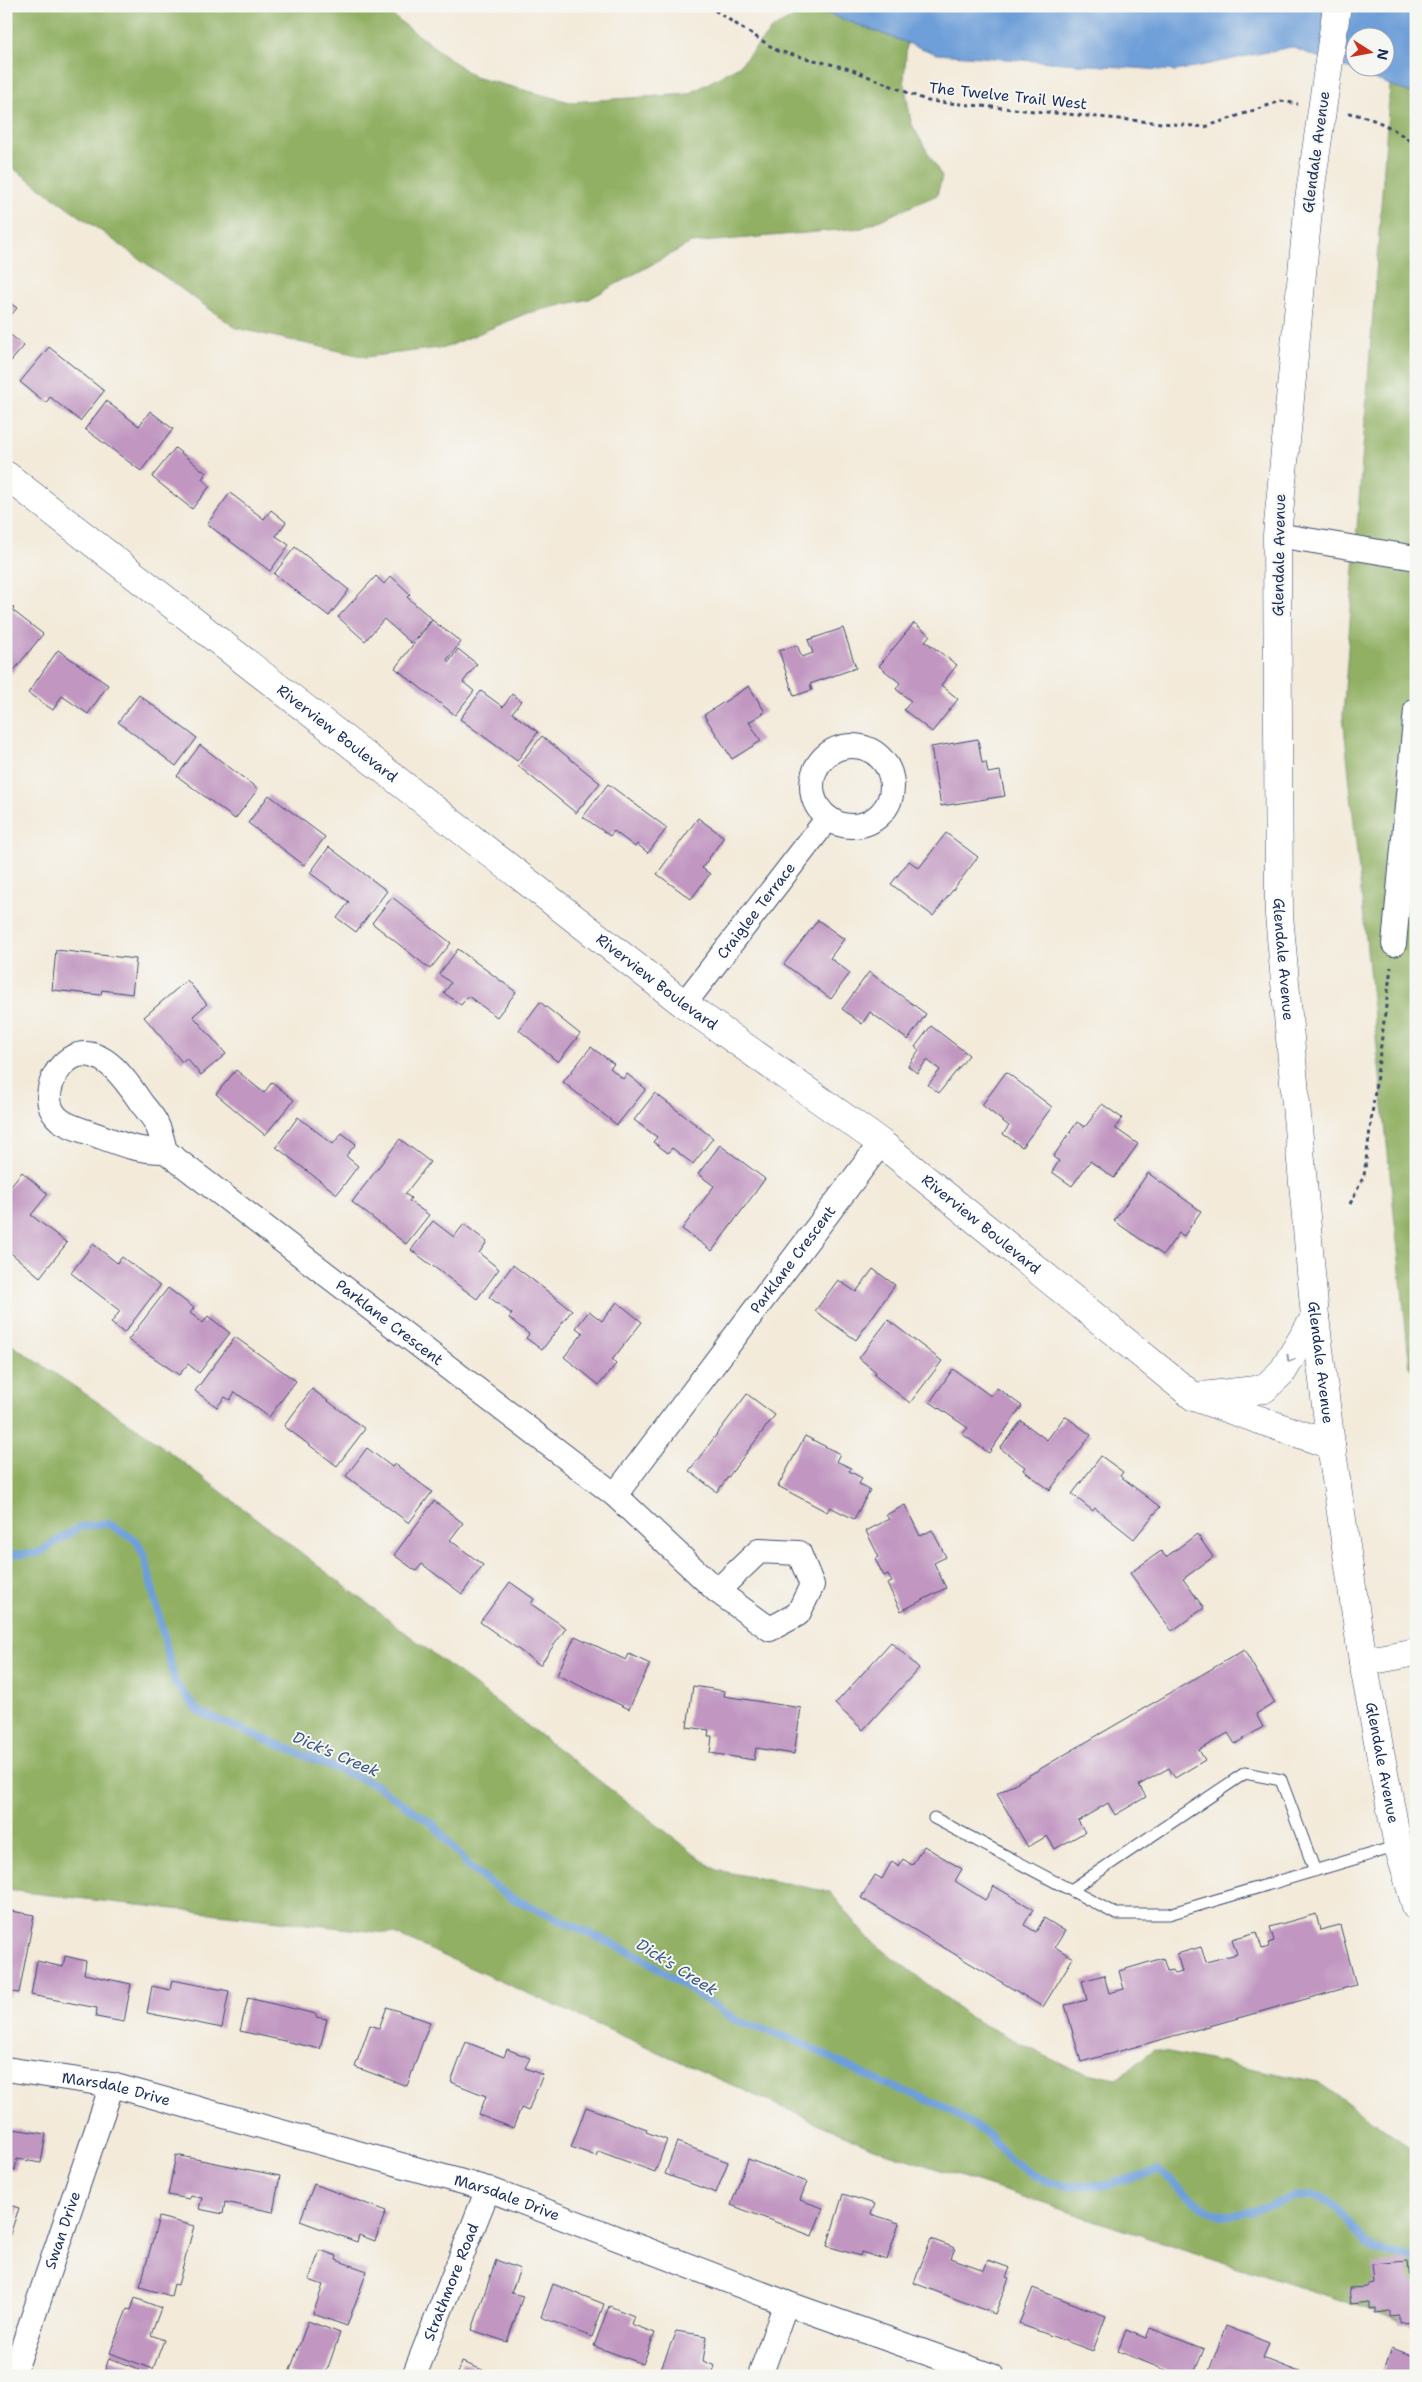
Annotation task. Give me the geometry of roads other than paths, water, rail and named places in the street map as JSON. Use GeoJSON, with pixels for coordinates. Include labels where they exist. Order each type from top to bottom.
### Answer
{"type":"FeatureCollection","features":[{"type":"Feature","properties":{"kind":"main road","name":"Glendale Avenue"},"geometry":{"type":"LineString","coordinates":[[1337,6],[1308,200],[1277,535],[1279,915],[1315,1317],[1331,1445],[1363,1662],[1398,1846],[1416,1906]]}},
{"type":"Feature","properties":{"kind":"main road","name":"Riverview Boulevard"},"geometry":{"type":"LineString","coordinates":[[6,475],[684,1004],[881,1143],[1194,1397],[1331,1445]]}},
{"type":"Feature","properties":{"kind":"main road"},"geometry":{"type":"LineString","coordinates":[[1194,1397],[1264,1389],[1283,1370],[1315,1317]]}},
{"type":"Feature","properties":{"kind":"main road"},"geometry":{"type":"LineString","coordinates":[[1363,1662],[1416,1652]]}},
{"type":"Feature","properties":{"kind":"street"},"geometry":{"type":"LineString","coordinates":[[1277,535],[1416,558]]}},
{"type":"Feature","properties":{"kind":"street"},"geometry":{"type":"LineString","coordinates":[[1394,944],[1416,710]]}},
{"type":"Feature","properties":{"kind":"street","name":"Craiglee Terrace"},"geometry":{"type":"LineString","coordinates":[[684,1004],[828,818]]}},
{"type":"Feature","properties":{"kind":"street"},"geometry":{"type":"LineString","coordinates":[[79,1055],[90,1055],[108,1063],[127,1083],[157,1125],[165,1151],[142,1151],[71,1126],[58,1119],[51,1107],[49,1094],[51,1082],[58,1069],[79,1055]]}},
{"type":"Feature","properties":{"kind":"street","name":"Parklane Crescent"},"geometry":{"type":"LineString","coordinates":[[615,1496],[881,1143]]}},
{"type":"Feature","properties":{"kind":"street","name":"Parklane Crescent"},"geometry":{"type":"LineString","coordinates":[[165,1151],[615,1496],[717,1591]]}},
{"type":"Feature","properties":{"kind":"street","name":"Marsdale Drive"},"geometry":{"type":"LineString","coordinates":[[6,2069],[112,2085],[488,2189],[786,2302],[992,2376]]}},
{"type":"Feature","properties":{"kind":"street","name":"Swan Drive"},"geometry":{"type":"LineString","coordinates":[[13,2376],[112,2085]]}},
{"type":"Feature","properties":{"kind":"street","name":"Strathmore Road"},"geometry":{"type":"LineString","coordinates":[[414,2376],[488,2189]]}},
{"type":"Feature","properties":{"kind":"street"},"geometry":{"type":"LineString","coordinates":[[760,2376],[786,2302]]}},
{"type":"Feature","properties":{"kind":"lane"},"geometry":{"type":"LineString","coordinates":[[1071,1890],[1244,1773],[1281,1780],[1315,1871]]}},
{"type":"Feature","properties":{"kind":"lane"},"geometry":{"type":"LineString","coordinates":[[934,1818],[1116,1914],[1169,1914],[1398,1846]]}},
{"type":"Feature","properties":{"kind":"water"},"geometry":{"type":"Polygon","coordinates":[[[807,6],[1416,6],[1416,95],[1372,78],[1394,78],[1394,28],[1344,28],[1344,67],[1291,47],[1176,71],[937,54],[807,6]]]}},
{"type":"Feature","properties":{"kind":"waterway","name":"Dick's Creek"},"geometry":{"type":"LineString","coordinates":[[6,1555],[38,1553],[79,1527],[107,1523],[136,1540],[145,1558],[175,1683],[199,1712],[376,1785],[434,1825],[470,1868],[510,1897],[643,1958],[737,2021],[792,2039],[878,2081],[946,2107],[991,2137],[1011,2161],[1048,2182],[1067,2186],[1106,2185],[1158,2170],[1208,2210],[1225,2215],[1250,2211],[1290,2198],[1317,2197],[1326,2200],[1340,2211],[1356,2233],[1369,2245],[1416,2261]]}}]}
